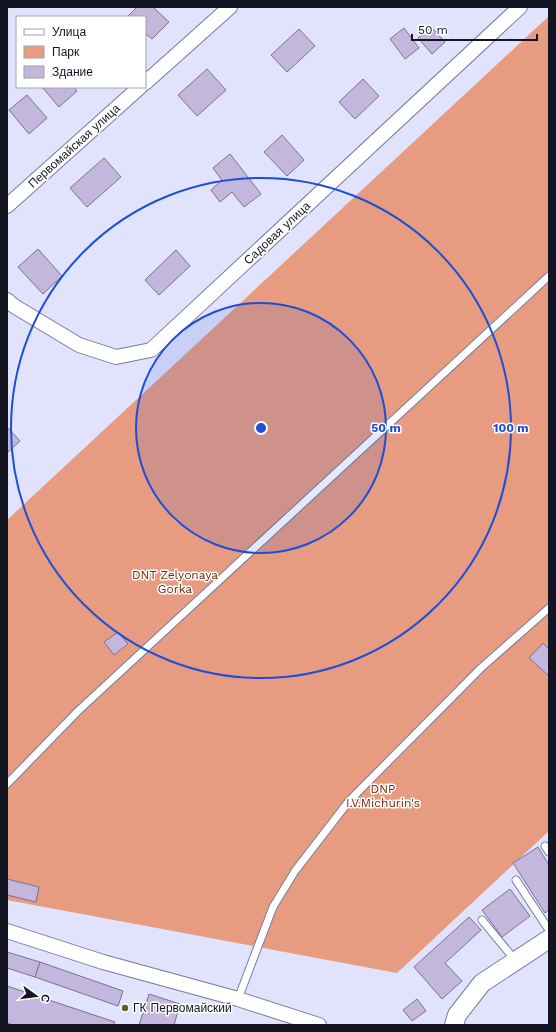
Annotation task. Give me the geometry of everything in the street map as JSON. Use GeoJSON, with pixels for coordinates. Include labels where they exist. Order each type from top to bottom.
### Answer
{"type":"FeatureCollection","features":[{"type":"Feature","properties":{"kind":"street"},"geometry":{"type":"LineString","coordinates":[[146,82],[230,7]]}},
{"type":"Feature","properties":{"kind":"street","name":"Садовая улица"},"geometry":{"type":"LineString","coordinates":[[7,300],[14,306],[79,345],[116,357],[151,350],[520,7]]}},
{"type":"Feature","properties":{"kind":"street","name":"Первомайская улица"},"geometry":{"type":"LineString","coordinates":[[7,206],[139,88]]}},
{"type":"Feature","properties":{"kind":"street"},"geometry":{"type":"LineString","coordinates":[[7,931],[103,962],[238,999],[319,1025]]}},
{"type":"Feature","properties":{"kind":"street"},"geometry":{"type":"LineString","coordinates":[[454,1025],[457,1015],[482,983],[549,939]]}},
{"type":"Feature","properties":{"kind":"lane"},"geometry":{"type":"LineString","coordinates":[[7,784],[84,706],[549,276]]}},
{"type":"Feature","properties":{"kind":"lane"},"geometry":{"type":"LineString","coordinates":[[238,999],[273,907],[295,871],[349,801],[482,668],[549,608]]}},
{"type":"Feature","properties":{"kind":"lane"},"geometry":{"type":"LineString","coordinates":[[516,880],[549,930]]}},
{"type":"Feature","properties":{"kind":"lane"},"geometry":{"type":"LineString","coordinates":[[482,920],[515,960]]}},
{"type":"Feature","properties":{"kind":"green space","name":"DNT Zelyonaya Gorka"},"geometry":{"type":"Polygon","coordinates":[[[549,16],[549,831],[397,973],[7,900],[7,520],[549,16]]]}},
{"type":"Feature","properties":{"kind":"building"},"geometry":{"type":"Polygon","coordinates":[[[137,7],[153,7],[169,22],[152,39],[146,34],[146,16],[128,16],[137,7]]]}},
{"type":"Feature","properties":{"kind":"building"},"geometry":{"type":"Polygon","coordinates":[[[431,27],[445,42],[432,54],[418,38],[431,27]]]}},
{"type":"Feature","properties":{"kind":"building"},"geometry":{"type":"Polygon","coordinates":[[[404,28],[419,48],[405,59],[390,39],[404,28]]]}},
{"type":"Feature","properties":{"kind":"building"},"geometry":{"type":"Polygon","coordinates":[[[299,29],[315,46],[287,72],[271,55],[299,29]]]}},
{"type":"Feature","properties":{"kind":"building"},"geometry":{"type":"Polygon","coordinates":[[[207,69],[226,90],[197,116],[178,95],[207,69]]]}},
{"type":"Feature","properties":{"kind":"building"},"geometry":{"type":"Polygon","coordinates":[[[363,79],[379,96],[355,119],[339,102],[363,79]]]}},
{"type":"Feature","properties":{"kind":"building"},"geometry":{"type":"Polygon","coordinates":[[[43,88],[75,88],[77,91],[59,107],[43,88]]]}},
{"type":"Feature","properties":{"kind":"building"},"geometry":{"type":"Polygon","coordinates":[[[27,95],[47,118],[29,134],[9,110],[27,95]]]}},
{"type":"Feature","properties":{"kind":"building"},"geometry":{"type":"Polygon","coordinates":[[[282,135],[304,160],[287,176],[264,152],[282,135]]]}},
{"type":"Feature","properties":{"kind":"building"},"geometry":{"type":"Polygon","coordinates":[[[230,154],[261,194],[244,207],[232,192],[220,202],[211,190],[222,180],[213,168],[230,154]]]}},
{"type":"Feature","properties":{"kind":"building"},"geometry":{"type":"Polygon","coordinates":[[[104,158],[121,177],[87,207],[70,188],[104,158]]]}},
{"type":"Feature","properties":{"kind":"building"},"geometry":{"type":"Polygon","coordinates":[[[38,249],[62,276],[43,294],[18,267],[38,249]]]}},
{"type":"Feature","properties":{"kind":"building"},"geometry":{"type":"Polygon","coordinates":[[[176,250],[190,266],[159,295],[145,280],[176,250]]]}},
{"type":"Feature","properties":{"kind":"building"},"geometry":{"type":"Polygon","coordinates":[[[7,427],[20,441],[8,452],[7,450],[7,427]]]}},
{"type":"Feature","properties":{"kind":"building"},"geometry":{"type":"Polygon","coordinates":[[[118,632],[128,644],[114,655],[104,642],[118,632]]]}},
{"type":"Feature","properties":{"kind":"building"},"geometry":{"type":"Polygon","coordinates":[[[543,643],[549,649],[549,676],[529,658],[543,643]]]}},
{"type":"Feature","properties":{"kind":"building"},"geometry":{"type":"Polygon","coordinates":[[[538,847],[549,865],[549,910],[545,913],[513,863],[538,847]]]}},
{"type":"Feature","properties":{"kind":"building"},"geometry":{"type":"Polygon","coordinates":[[[7,879],[39,887],[36,902],[7,895],[7,879]]]}},
{"type":"Feature","properties":{"kind":"building"},"geometry":{"type":"Polygon","coordinates":[[[510,889],[530,916],[502,937],[482,910],[510,889]]]}},
{"type":"Feature","properties":{"kind":"building"},"geometry":{"type":"Polygon","coordinates":[[[469,917],[481,930],[445,963],[462,981],[442,999],[414,967],[469,917]]]}},
{"type":"Feature","properties":{"kind":"building"},"geometry":{"type":"Polygon","coordinates":[[[7,952],[40,962],[35,977],[7,968],[7,952]]]}},
{"type":"Feature","properties":{"kind":"building"},"geometry":{"type":"Polygon","coordinates":[[[40,962],[123,991],[118,1006],[35,977],[40,962]]]}},
{"type":"Feature","properties":{"kind":"building"},"geometry":{"type":"Polygon","coordinates":[[[7,986],[115,1022],[113,1025],[13,1025],[7,1023],[7,986]]]}},
{"type":"Feature","properties":{"kind":"building"},"geometry":{"type":"Polygon","coordinates":[[[149,994],[180,1004],[174,1025],[139,1025],[149,994]]]}},
{"type":"Feature","properties":{"kind":"building"},"geometry":{"type":"Polygon","coordinates":[[[417,999],[426,1011],[412,1021],[403,1010],[417,999]]]}},
{"type":"Feature","properties":{"kind":"place","name":"ГК Первомайский"},"geometry":{"type":"Point","coordinates":[125,1008]}},
{"type":"Feature","properties":{"kind":"park label","name":"DNP I.V.Michurin's"},"geometry":{"type":"Point","coordinates":[383,796]}}]}
